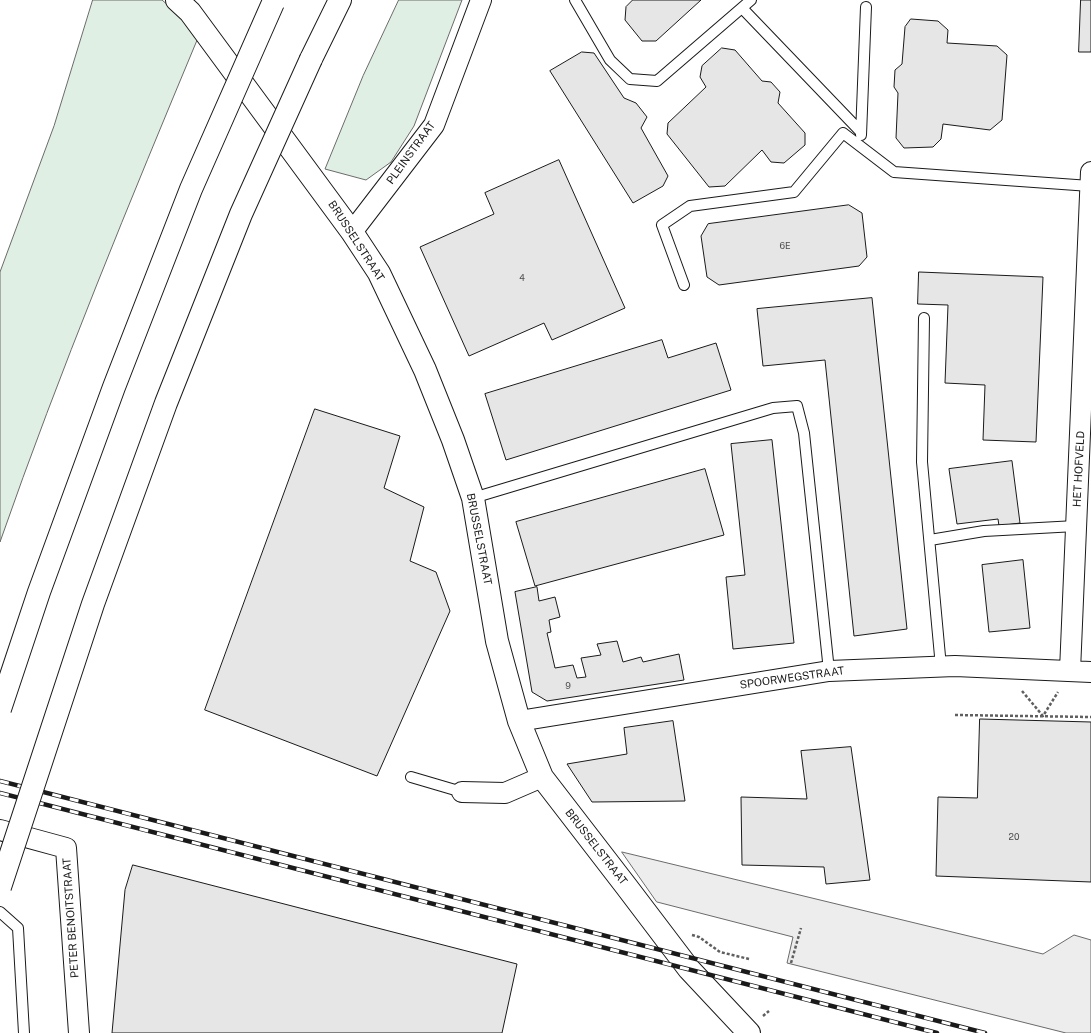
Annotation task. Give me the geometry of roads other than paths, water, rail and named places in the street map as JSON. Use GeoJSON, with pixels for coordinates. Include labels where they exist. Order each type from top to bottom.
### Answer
{"type":"FeatureCollection","features":[{"type":"Feature","properties":{"kind":"main road","name":"BRUSSELSTRAAT"},"geometry":{"type":"LineString","coordinates":[[177,0],[190,12],[352,232],[379,273],[425,370],[453,440],[473,498],[497,641],[519,721],[542,777],[689,969],[749,1033]]}},
{"type":"Feature","properties":{"kind":"main road"},"geometry":{"type":"LineString","coordinates":[[0,887],[93,604],[166,403],[241,214],[311,59],[340,0]]}},
{"type":"Feature","properties":{"kind":"main road"},"geometry":{"type":"LineString","coordinates":[[0,709],[39,592],[114,387],[191,189],[274,2]]}},
{"type":"Feature","properties":{"kind":"street","name":"PLEINSTRAAT"},"geometry":{"type":"LineString","coordinates":[[352,232],[434,125],[481,0]]}},
{"type":"Feature","properties":{"kind":"street","name":"HET HOFVELD"},"geometry":{"type":"LineString","coordinates":[[1070,671],[1084,361],[1090,179]]}},
{"type":"Feature","properties":{"kind":"street","name":"SPOORWEGSTRAAT"},"geometry":{"type":"LineString","coordinates":[[519,721],[829,671],[955,666],[1091,672]]}},
{"type":"Feature","properties":{"kind":"street"},"geometry":{"type":"LineString","coordinates":[[462,792],[505,793],[542,777]]}},
{"type":"Feature","properties":{"kind":"street","name":"PETER BENOITSTRAAT"},"geometry":{"type":"LineString","coordinates":[[0,830],[66,848],[79,1033]]}},
{"type":"Feature","properties":{"kind":"lane"},"geometry":{"type":"LineString","coordinates":[[575,0],[610,60],[630,79],[657,81],[751,0]]}},
{"type":"Feature","properties":{"kind":"lane"},"geometry":{"type":"LineString","coordinates":[[860,146],[866,7]]}},
{"type":"Feature","properties":{"kind":"lane"},"geometry":{"type":"LineString","coordinates":[[742,8],[861,132]]}},
{"type":"Feature","properties":{"kind":"lane"},"geometry":{"type":"LineString","coordinates":[[684,285],[662,225],[690,206],[794,192],[843,133],[894,172],[1090,179]]}},
{"type":"Feature","properties":{"kind":"lane"},"geometry":{"type":"LineString","coordinates":[[924,318],[922,462],[941,667]]}},
{"type":"Feature","properties":{"kind":"lane"},"geometry":{"type":"LineString","coordinates":[[473,498],[772,408],[796,406],[804,433],[829,671]]}},
{"type":"Feature","properties":{"kind":"lane"},"geometry":{"type":"LineString","coordinates":[[930,540],[984,531],[1076,526]]}},
{"type":"Feature","properties":{"kind":"lane"},"geometry":{"type":"LineString","coordinates":[[411,778],[462,792]]}},
{"type":"Feature","properties":{"kind":"lane"},"geometry":{"type":"LineString","coordinates":[[0,912],[18,928],[24,1033]]}},
{"type":"Feature","properties":{"kind":"railway"},"geometry":{"type":"LineString","coordinates":[[0,781],[985,1033]]}},
{"type":"Feature","properties":{"kind":"railway"},"geometry":{"type":"LineString","coordinates":[[0,793],[937,1033]]}}]}
